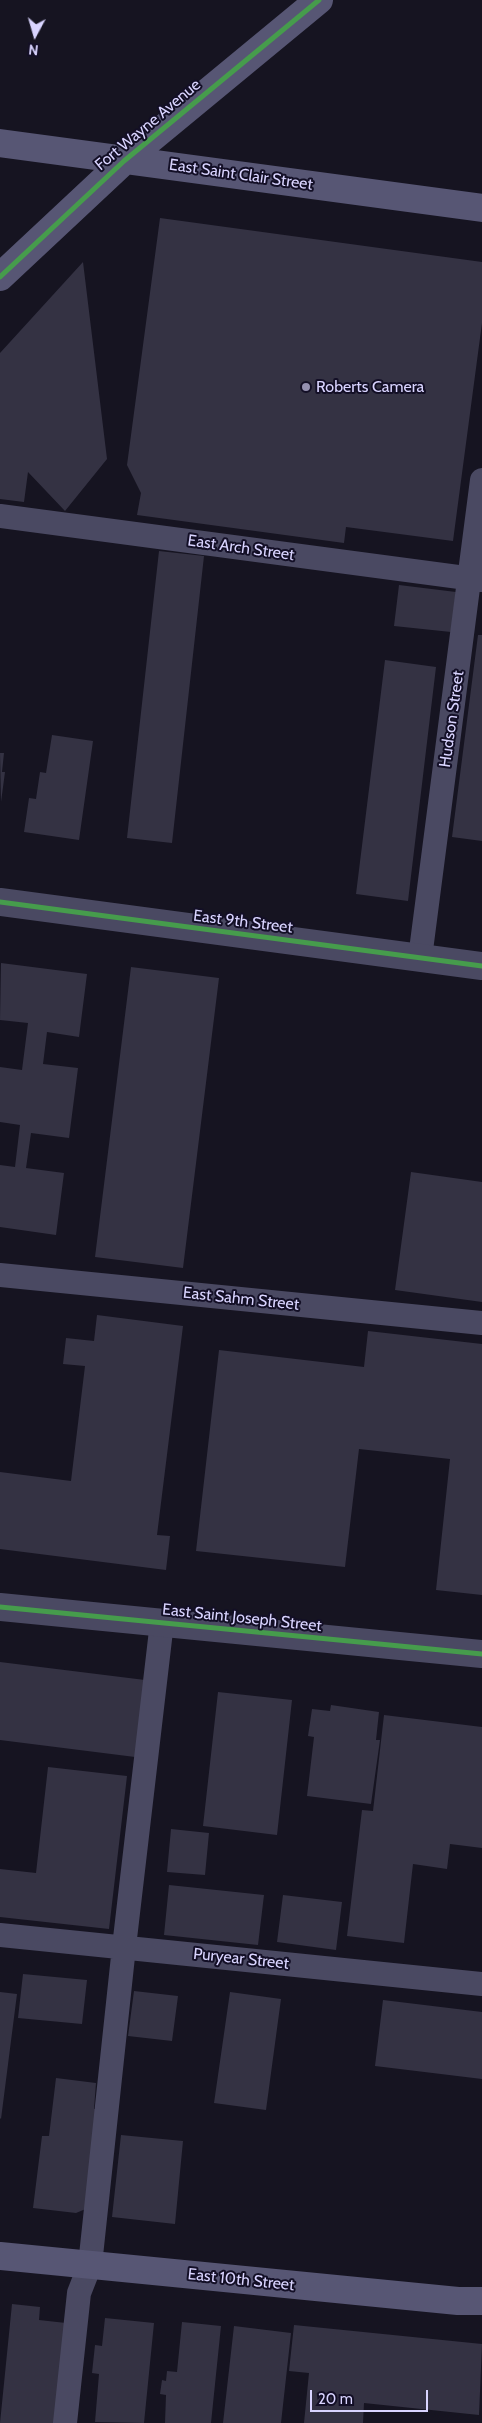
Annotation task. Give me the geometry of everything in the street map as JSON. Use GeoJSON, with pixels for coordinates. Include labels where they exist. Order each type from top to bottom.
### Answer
{"type":"FeatureCollection","features":[{"type":"Feature","properties":{"kind":"main road","name":"Fort Wayne Avenue"},"geometry":{"type":"LineString","coordinates":[[0,277],[124,160],[319,0]]}},
{"type":"Feature","properties":{"kind":"main road","name":"East Saint Clair Street"},"geometry":{"type":"LineString","coordinates":[[0,143],[168,164],[482,208]]}},
{"type":"Feature","properties":{"kind":"main road","name":"East 10th Street"},"geometry":{"type":"LineString","coordinates":[[0,2256],[448,2300],[482,2301]]}},
{"type":"Feature","properties":{"kind":"street","name":"East 9th Street"},"geometry":{"type":"LineString","coordinates":[[0,902],[482,966]]}},
{"type":"Feature","properties":{"kind":"street","name":"East Saint Joseph Street"},"geometry":{"type":"LineString","coordinates":[[0,1606],[482,1654]]}},
{"type":"Feature","properties":{"kind":"lane","name":"Hudson Street"},"geometry":{"type":"LineString","coordinates":[[420,958],[476,579],[482,480]]}},
{"type":"Feature","properties":{"kind":"lane","name":"East Arch Street"},"geometry":{"type":"LineString","coordinates":[[0,516],[476,579]]}},
{"type":"Feature","properties":{"kind":"lane","name":"East Sahm Street"},"geometry":{"type":"LineString","coordinates":[[0,1276],[482,1323]]}},
{"type":"Feature","properties":{"kind":"lane"},"geometry":{"type":"LineString","coordinates":[[65,2423],[79,2293],[90,2264],[124,1947],[162,1622]]}},
{"type":"Feature","properties":{"kind":"lane","name":"Puryear Street"},"geometry":{"type":"LineString","coordinates":[[0,1935],[482,1984]]}},
{"type":"Feature","properties":{"kind":"building"},"geometry":{"type":"Polygon","coordinates":[[[160,218],[482,262],[482,323],[453,541],[346,527],[344,543],[137,515],[141,493],[127,465],[160,218]]]}},
{"type":"Feature","properties":{"kind":"building"},"geometry":{"type":"Polygon","coordinates":[[[83,262],[107,459],[65,511],[28,472],[24,502],[0,499],[0,353],[83,262]]]}},
{"type":"Feature","properties":{"kind":"building"},"geometry":{"type":"Polygon","coordinates":[[[159,551],[204,556],[172,843],[127,838],[159,551]]]}},
{"type":"Feature","properties":{"kind":"building"},"geometry":{"type":"Polygon","coordinates":[[[399,585],[456,592],[451,632],[394,626],[399,585]]]}},
{"type":"Feature","properties":{"kind":"building"},"geometry":{"type":"Polygon","coordinates":[[[478,635],[482,635],[482,841],[452,837],[478,635]]]}},
{"type":"Feature","properties":{"kind":"building"},"geometry":{"type":"Polygon","coordinates":[[[385,660],[436,667],[408,901],[356,894],[385,660]]]}},
{"type":"Feature","properties":{"kind":"building"},"geometry":{"type":"Polygon","coordinates":[[[52,735],[93,741],[79,840],[24,832],[29,798],[36,799],[40,772],[46,773],[52,735]]]}},
{"type":"Feature","properties":{"kind":"building"},"geometry":{"type":"Polygon","coordinates":[[[0,753],[4,753],[2,772],[5,772],[1,802],[0,753]]]}},
{"type":"Feature","properties":{"kind":"building"},"geometry":{"type":"Polygon","coordinates":[[[1,963],[87,974],[79,1037],[47,1032],[43,1064],[78,1068],[69,1138],[31,1133],[26,1168],[64,1173],[56,1235],[0,1227],[0,1165],[15,1167],[20,1125],[0,1122],[0,1067],[22,1070],[28,1023],[0,1020],[1,963]]]}},
{"type":"Feature","properties":{"kind":"building"},"geometry":{"type":"Polygon","coordinates":[[[131,967],[219,978],[183,1268],[95,1257],[131,967]]]}},
{"type":"Feature","properties":{"kind":"building"},"geometry":{"type":"Polygon","coordinates":[[[411,1172],[482,1182],[482,1302],[395,1290],[411,1172]]]}},
{"type":"Feature","properties":{"kind":"building"},"geometry":{"type":"Polygon","coordinates":[[[97,1315],[183,1326],[157,1535],[170,1536],[166,1570],[0,1549],[0,1472],[71,1481],[85,1366],[63,1364],[66,1338],[94,1341],[97,1315]]]}},
{"type":"Feature","properties":{"kind":"building"},"geometry":{"type":"Polygon","coordinates":[[[368,1331],[482,1344],[482,1595],[436,1590],[450,1459],[359,1449],[345,1567],[196,1551],[219,1350],[364,1367],[368,1331]]]}},
{"type":"Feature","properties":{"kind":"building"},"geometry":{"type":"Polygon","coordinates":[[[0,1662],[145,1680],[135,1757],[0,1740],[0,1662]]]}},
{"type":"Feature","properties":{"kind":"building"},"geometry":{"type":"Polygon","coordinates":[[[218,1692],[292,1700],[277,1835],[203,1826],[218,1692]]]}},
{"type":"Feature","properties":{"kind":"building"},"geometry":{"type":"Polygon","coordinates":[[[331,1705],[379,1712],[376,1740],[380,1740],[371,1804],[307,1796],[314,1737],[308,1736],[312,1709],[330,1711],[331,1705]]]}},
{"type":"Feature","properties":{"kind":"building"},"geometry":{"type":"Polygon","coordinates":[[[384,1715],[482,1727],[482,1848],[450,1844],[447,1869],[413,1864],[404,1943],[347,1936],[362,1810],[373,1811],[384,1715]]]}},
{"type":"Feature","properties":{"kind":"building"},"geometry":{"type":"Polygon","coordinates":[[[48,1767],[127,1776],[109,1929],[0,1917],[0,1869],[36,1873],[48,1767]]]}},
{"type":"Feature","properties":{"kind":"building"},"geometry":{"type":"Polygon","coordinates":[[[171,1829],[209,1833],[205,1875],[167,1872],[171,1829]]]}},
{"type":"Feature","properties":{"kind":"building"},"geometry":{"type":"Polygon","coordinates":[[[169,1885],[264,1895],[258,1945],[164,1935],[169,1885]]]}},
{"type":"Feature","properties":{"kind":"building"},"geometry":{"type":"Polygon","coordinates":[[[283,1895],[342,1902],[336,1950],[277,1942],[283,1895]]]}},
{"type":"Feature","properties":{"kind":"building"},"geometry":{"type":"Polygon","coordinates":[[[23,1974],[87,1980],[82,2024],[18,2018],[23,1974]]]}},
{"type":"Feature","properties":{"kind":"building"},"geometry":{"type":"Polygon","coordinates":[[[134,1991],[178,1996],[172,2041],[128,2036],[134,1991]]]}},
{"type":"Feature","properties":{"kind":"building"},"geometry":{"type":"Polygon","coordinates":[[[0,1992],[17,1994],[1,2119],[0,2118],[0,1992]]]}},
{"type":"Feature","properties":{"kind":"building"},"geometry":{"type":"Polygon","coordinates":[[[230,1992],[281,1999],[266,2110],[214,2103],[230,1992]]]}},
{"type":"Feature","properties":{"kind":"building"},"geometry":{"type":"Polygon","coordinates":[[[383,2000],[482,2012],[482,2079],[375,2066],[383,2000]]]}},
{"type":"Feature","properties":{"kind":"building"},"geometry":{"type":"Polygon","coordinates":[[[56,2078],[96,2083],[94,2109],[100,2109],[88,2208],[76,2213],[33,2208],[42,2136],[49,2136],[56,2078]]]}},
{"type":"Feature","properties":{"kind":"building"},"geometry":{"type":"Polygon","coordinates":[[[121,2135],[183,2141],[175,2224],[112,2217],[121,2135]]]}},
{"type":"Feature","properties":{"kind":"building"},"geometry":{"type":"Polygon","coordinates":[[[12,2304],[40,2307],[39,2320],[66,2323],[56,2423],[0,2423],[12,2304]]]}},
{"type":"Feature","properties":{"kind":"building"},"geometry":{"type":"Polygon","coordinates":[[[105,2318],[154,2323],[144,2423],[95,2422],[99,2374],[92,2373],[95,2345],[102,2346],[105,2318]]]}},
{"type":"Feature","properties":{"kind":"building"},"geometry":{"type":"Polygon","coordinates":[[[182,2322],[221,2326],[211,2423],[165,2423],[166,2395],[160,2394],[162,2380],[166,2381],[167,2371],[177,2372],[182,2322]]]}},
{"type":"Feature","properties":{"kind":"building"},"geometry":{"type":"Polygon","coordinates":[[[294,2325],[482,2344],[479,2415],[364,2403],[363,2423],[304,2423],[309,2373],[289,2371],[294,2325]]]}},
{"type":"Feature","properties":{"kind":"building"},"geometry":{"type":"Polygon","coordinates":[[[234,2326],[291,2333],[281,2423],[223,2423],[234,2326]]]}},
{"type":"Feature","properties":{"kind":"cycle path"},"geometry":{"type":"LineString","coordinates":[[0,277],[124,161],[319,0]]}},
{"type":"Feature","properties":{"kind":"cycle path"},"geometry":{"type":"LineString","coordinates":[[0,902],[482,966]]}},
{"type":"Feature","properties":{"kind":"cycle path"},"geometry":{"type":"LineString","coordinates":[[0,1607],[482,1654]]}},
{"type":"Feature","properties":{"kind":"place","name":"Roberts Camera"},"geometry":{"type":"Point","coordinates":[306,387]}}]}
